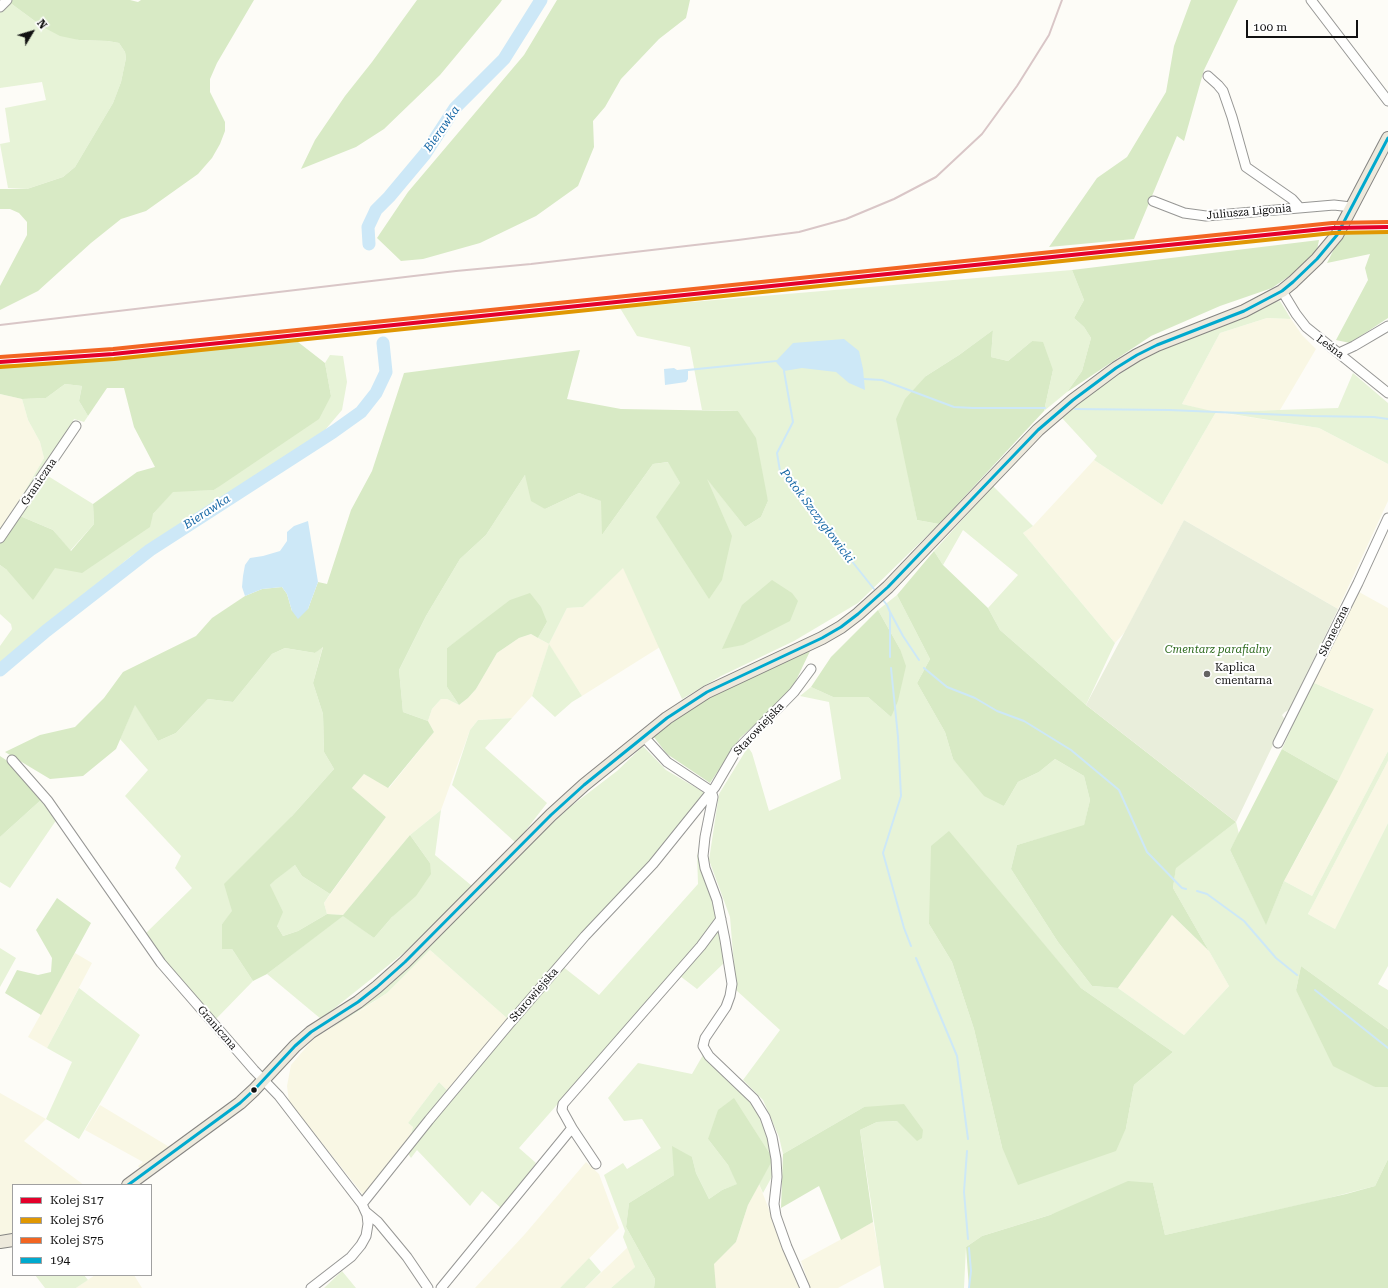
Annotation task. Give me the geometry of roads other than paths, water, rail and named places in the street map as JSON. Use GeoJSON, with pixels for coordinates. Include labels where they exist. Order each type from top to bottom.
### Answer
{"type":"FeatureCollection","features":[{"type":"Feature","properties":{"kind":"main road"},"geometry":{"type":"LineString","coordinates":[[129,1184],[234,1108],[264,1080],[305,1036],[358,1002],[386,980],[551,815],[584,785],[678,710],[698,697],[720,686],[822,638],[841,627],[858,614],[882,593],[1038,430],[1073,400],[1116,368],[1152,347],[1244,310],[1282,291],[1302,274],[1328,247],[1337,235],[1388,138]]}},
{"type":"Feature","properties":{"kind":"main road"},"geometry":{"type":"LineString","coordinates":[[0,1242],[12,1240]]}},
{"type":"Feature","properties":{"kind":"street"},"geometry":{"type":"LineString","coordinates":[[0,7],[7,0]]}},
{"type":"Feature","properties":{"kind":"street"},"geometry":{"type":"LineString","coordinates":[[1311,0],[1388,101]]}},
{"type":"Feature","properties":{"kind":"street","name":"Juliusza Ligonia"},"geometry":{"type":"LineString","coordinates":[[1208,76],[1223,91],[1246,166],[1249,170],[1295,202],[1300,208]]}},
{"type":"Feature","properties":{"kind":"street","name":"Juliusza Ligonia"},"geometry":{"type":"LineString","coordinates":[[1153,201],[1178,211],[1206,216],[1334,205],[1351,207]]}},
{"type":"Feature","properties":{"kind":"street","name":"Leśna"},"geometry":{"type":"LineString","coordinates":[[1282,291],[1306,328],[1388,393]]}},
{"type":"Feature","properties":{"kind":"street"},"geometry":{"type":"LineString","coordinates":[[1339,353],[1388,326]]}},
{"type":"Feature","properties":{"kind":"street","name":"Graniczna"},"geometry":{"type":"LineString","coordinates":[[0,538],[76,426]]}},
{"type":"Feature","properties":{"kind":"street","name":"Słoneczna"},"geometry":{"type":"LineString","coordinates":[[1278,743],[1358,583],[1388,518]]}},
{"type":"Feature","properties":{"kind":"street","name":"Starowiejska"},"geometry":{"type":"LineString","coordinates":[[364,1208],[429,1120],[585,936],[653,864],[718,783],[726,766],[736,751],[794,692],[810,669]]}},
{"type":"Feature","properties":{"kind":"street"},"geometry":{"type":"LineString","coordinates":[[644,737],[667,762],[712,791]]}},
{"type":"Feature","properties":{"kind":"street","name":"Graniczna"},"geometry":{"type":"LineString","coordinates":[[12,760],[48,801],[161,963],[254,1070],[279,1096],[364,1208]]}},
{"type":"Feature","properties":{"kind":"street","name":"Starowiejska"},"geometry":{"type":"LineString","coordinates":[[712,791],[713,797],[705,837],[703,856],[721,919],[728,954],[731,990],[726,1007],[705,1038],[703,1046],[709,1056],[754,1099],[765,1117],[772,1137],[776,1159],[777,1177],[774,1209],[787,1247],[805,1288]]}},
{"type":"Feature","properties":{"kind":"street"},"geometry":{"type":"LineString","coordinates":[[596,1164],[562,1110],[563,1104],[701,946],[721,919]]}},
{"type":"Feature","properties":{"kind":"street"},"geometry":{"type":"LineString","coordinates":[[441,1288],[572,1128]]}},
{"type":"Feature","properties":{"kind":"street"},"geometry":{"type":"LineString","coordinates":[[311,1288],[359,1249],[366,1236],[368,1228],[364,1208]]}},
{"type":"Feature","properties":{"kind":"street"},"geometry":{"type":"LineString","coordinates":[[364,1208],[378,1222],[407,1257],[428,1288]]}},
{"type":"Feature","properties":{"kind":"water"},"geometry":{"type":"Polygon","coordinates":[[[844,339],[859,351],[863,369],[865,390],[849,383],[836,372],[802,368],[784,371],[776,362],[688,371],[688,379],[686,382],[665,385],[664,369],[674,368],[677,370],[777,360],[793,343],[844,339]]]}},
{"type":"Feature","properties":{"kind":"water"},"geometry":{"type":"Polygon","coordinates":[[[308,521],[318,582],[308,609],[298,619],[292,611],[287,594],[282,587],[262,589],[245,596],[242,587],[243,576],[245,565],[250,558],[280,551],[287,541],[287,532],[294,526],[308,521]]]}},
{"type":"Feature","properties":{"kind":"waterway","name":"Bierawka"},"geometry":{"type":"LineString","coordinates":[[369,244],[368,227],[376,210],[389,197],[425,154],[455,108],[504,59],[541,0]]}},
{"type":"Feature","properties":{"kind":"waterway","name":"Bierawka"},"geometry":{"type":"LineString","coordinates":[[0,670],[46,631],[150,550],[333,432],[361,412],[376,393],[386,372],[383,343]]}},
{"type":"Feature","properties":{"kind":"waterway","name":"Potok Szczygłowicki"},"geometry":{"type":"LineString","coordinates":[[784,371],[793,422],[777,453],[780,471],[874,589]]}},
{"type":"Feature","properties":{"kind":"waterway"},"geometry":{"type":"LineString","coordinates":[[864,379],[882,380],[954,407],[1045,408]]}},
{"type":"Feature","properties":{"kind":"waterway"},"geometry":{"type":"LineString","coordinates":[[1075,409],[1169,410],[1374,417],[1388,419]]}},
{"type":"Feature","properties":{"kind":"waterway","name":"Potok Szczygłowicki"},"geometry":{"type":"LineString","coordinates":[[883,600],[903,636],[919,660]]}},
{"type":"Feature","properties":{"kind":"waterway"},"geometry":{"type":"LineString","coordinates":[[890,612],[890,657]]}},
{"type":"Feature","properties":{"kind":"waterway"},"geometry":{"type":"LineString","coordinates":[[891,668],[898,737],[901,796],[883,853],[904,928],[911,946]]}},
{"type":"Feature","properties":{"kind":"waterway","name":"Potok Szczygłowicki"},"geometry":{"type":"LineString","coordinates":[[924,668],[947,687],[975,698],[997,711],[1024,721],[1071,750],[1119,790],[1147,852],[1182,888],[1186,889]]}},
{"type":"Feature","properties":{"kind":"waterway","name":"Potok Szczygłowicki"},"geometry":{"type":"LineString","coordinates":[[1197,891],[1207,894],[1244,921],[1276,958],[1297,975]]}},
{"type":"Feature","properties":{"kind":"waterway"},"geometry":{"type":"LineString","coordinates":[[916,958],[957,1056],[968,1139]]}},
{"type":"Feature","properties":{"kind":"waterway","name":"Potok Szczygłowicki"},"geometry":{"type":"LineString","coordinates":[[1315,990],[1388,1048]]}},
{"type":"Feature","properties":{"kind":"waterway"},"geometry":{"type":"LineString","coordinates":[[967,1151],[964,1192],[968,1239]]}},
{"type":"Feature","properties":{"kind":"waterway"},"geometry":{"type":"LineString","coordinates":[[969,1248],[971,1271],[969,1288]]}},
{"type":"Feature","properties":{"kind":"railway"},"geometry":{"type":"LineString","coordinates":[[0,325],[456,271],[531,264],[738,240],[799,232],[846,219],[894,199],[936,177],[982,134],[1017,86],[1049,35],[1062,0]]}},
{"type":"Feature","properties":{"kind":"rail line","name":"S75"},"geometry":{"type":"LineString","coordinates":[[0,357],[113,349],[1332,223],[1388,222]]}},
{"type":"Feature","properties":{"kind":"rail line","name":"S17"},"geometry":{"type":"LineString","coordinates":[[0,362],[113,354],[1333,228],[1388,227]]}},
{"type":"Feature","properties":{"kind":"rail line","name":"S76"},"geometry":{"type":"LineString","coordinates":[[0,367],[114,359],[1333,233],[1388,232]]}},
{"type":"Feature","properties":{"kind":"place","name":"Kaplica cmentarna"},"geometry":{"type":"Point","coordinates":[1207,674]}},
{"type":"Feature","properties":{"kind":"park label","name":"Cmentarz parafialny"},"geometry":{"type":"Point","coordinates":[1218,650]}}]}
